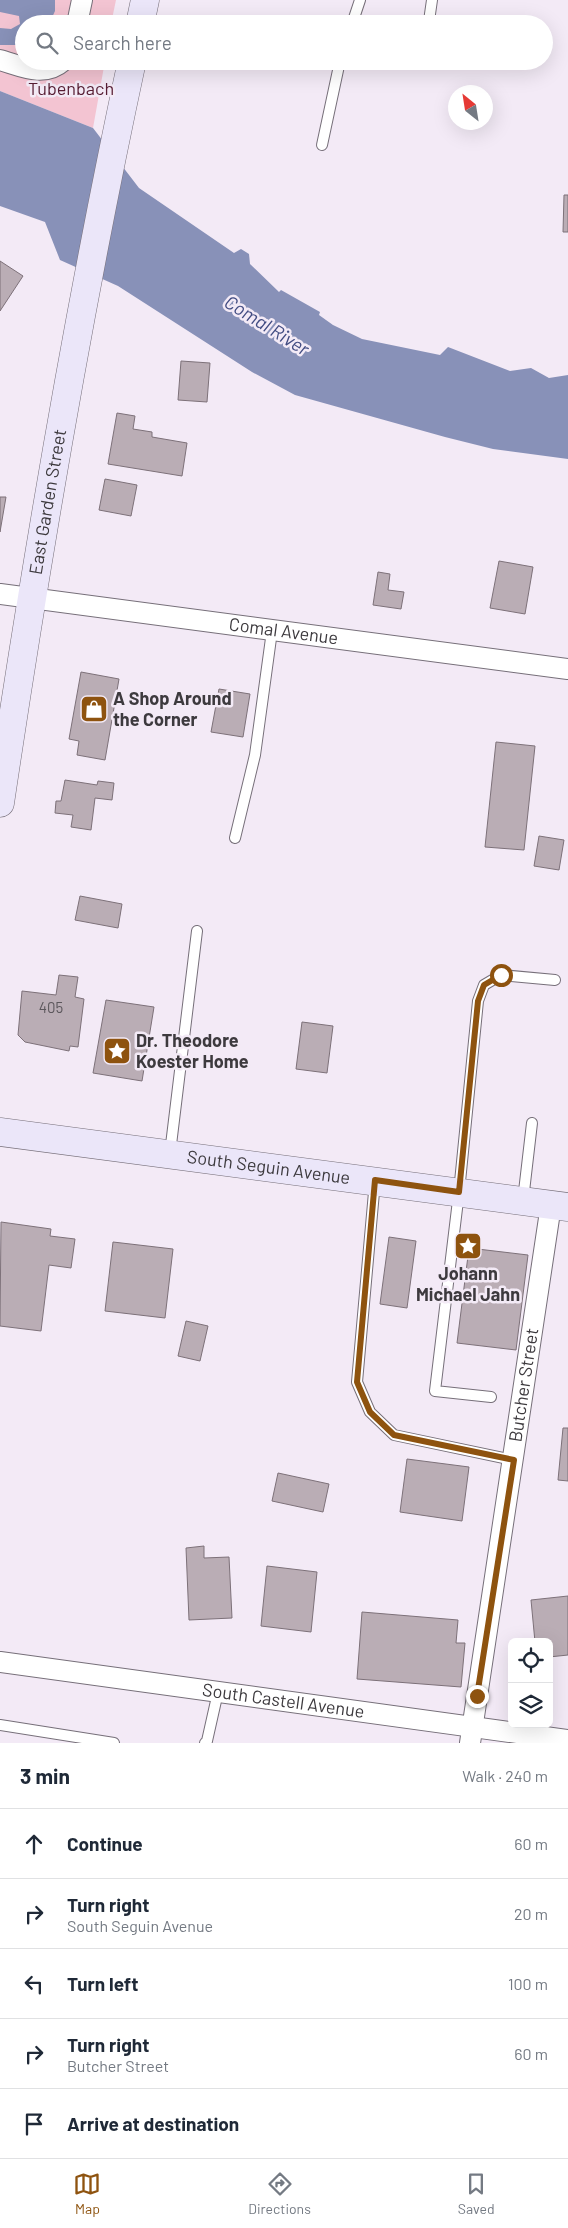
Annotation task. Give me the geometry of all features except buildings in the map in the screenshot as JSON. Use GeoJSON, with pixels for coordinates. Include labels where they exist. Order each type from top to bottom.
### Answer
{"type":"FeatureCollection","features":[{"type":"Feature","properties":{"kind":"street"},"geometry":{"type":"LineString","coordinates":[[79,15],[82,0]]}},
{"type":"Feature","properties":{"kind":"street"},"geometry":{"type":"LineString","coordinates":[[142,15],[145,0]]}},
{"type":"Feature","properties":{"kind":"street"},"geometry":{"type":"LineString","coordinates":[[0,60],[15,64]]}},
{"type":"Feature","properties":{"kind":"street"},"geometry":{"type":"LineString","coordinates":[[35,70],[50,70]]}},
{"type":"Feature","properties":{"kind":"street","name":"East Garden Street"},"geometry":{"type":"LineString","coordinates":[[0,803],[31,598],[84,300],[130,70]]}},
{"type":"Feature","properties":{"kind":"street","name":"Comal Avenue"},"geometry":{"type":"LineString","coordinates":[[0,594],[568,669]]}},
{"type":"Feature","properties":{"kind":"street","name":"South Seguin Avenue"},"geometry":{"type":"LineString","coordinates":[[0,1132],[375,1180],[560,1206]]}},
{"type":"Feature","properties":{"kind":"street","name":"Butcher Street"},"geometry":{"type":"LineString","coordinates":[[471,1735],[514,1460],[560,1206]]}},
{"type":"Feature","properties":{"kind":"street","name":"South Castell Avenue"},"geometry":{"type":"LineString","coordinates":[[0,1662],[218,1692],[471,1735],[568,1740]]}},
{"type":"Feature","properties":{"kind":"lane"},"geometry":{"type":"LineString","coordinates":[[355,15],[360,0]]}},
{"type":"Feature","properties":{"kind":"lane"},"geometry":{"type":"LineString","coordinates":[[430,15],[432,0]]}},
{"type":"Feature","properties":{"kind":"lane"},"geometry":{"type":"LineString","coordinates":[[322,145],[338,70]]}},
{"type":"Feature","properties":{"kind":"lane"},"geometry":{"type":"LineString","coordinates":[[235,838],[254,755],[272,631]]}},
{"type":"Feature","properties":{"kind":"lane"},"geometry":{"type":"LineString","coordinates":[[170,1154],[196,931]]}},
{"type":"Feature","properties":{"kind":"lane"},"geometry":{"type":"LineString","coordinates":[[491,1397],[435,1391],[459,1192],[478,1001],[484,985],[501,975],[555,980]]}},
{"type":"Feature","properties":{"kind":"lane"},"geometry":{"type":"LineString","coordinates":[[523,1201],[532,1124]]}},
{"type":"Feature","properties":{"kind":"lane"},"geometry":{"type":"LineString","coordinates":[[375,1180],[357,1382],[370,1412],[394,1435],[514,1460]]}},
{"type":"Feature","properties":{"kind":"lane"},"geometry":{"type":"LineString","coordinates":[[205,1743],[218,1692]]}},
{"type":"Feature","properties":{"kind":"lane"},"geometry":{"type":"LineString","coordinates":[[0,1725],[114,1743]]}},
{"type":"Feature","properties":{"kind":"green space","name":"Tubenbach"},"geometry":{"type":"Polygon","coordinates":[[[0,0],[116,0],[113,15],[15,15],[15,70],[103,70],[93,128],[0,91],[0,0]]]}},
{"type":"Feature","properties":{"kind":"water"},"geometry":{"type":"Polygon","coordinates":[[[0,0],[55,0],[53,15],[15,15],[0,12],[0,0]]]}},
{"type":"Feature","properties":{"kind":"water"},"geometry":{"type":"Polygon","coordinates":[[[15,27],[15,45],[0,45],[0,28],[11,29],[15,27]]]}},
{"type":"Feature","properties":{"kind":"water","name":"Comal River"},"geometry":{"type":"Polygon","coordinates":[[[0,91],[93,128],[139,188],[234,253],[241,249],[249,254],[250,264],[279,292],[281,290],[320,312],[319,315],[333,325],[362,339],[440,355],[448,347],[510,371],[531,368],[549,378],[568,375],[568,459],[493,449],[295,395],[252,372],[118,286],[60,260],[45,222],[0,206],[0,91]]]}},
{"type":"Feature","properties":{"kind":"place","name":"A Shop Around the Corner"},"geometry":{"type":"Point","coordinates":[94,709]}},
{"type":"Feature","properties":{"kind":"place","name":"Dr. Theodore Koester Home"},"geometry":{"type":"Point","coordinates":[117,1051]}},
{"type":"Feature","properties":{"kind":"place","name":"Johann Michael Jahn"},"geometry":{"type":"Point","coordinates":[468,1246]}},
{"type":"Feature","properties":{"kind":"route"},"geometry":{"type":"LineString","coordinates":[[477,1696],[514,1460],[394,1435],[370,1412],[357,1382],[375,1180],[459,1192],[478,1001],[484,985],[501,975]]}}]}
